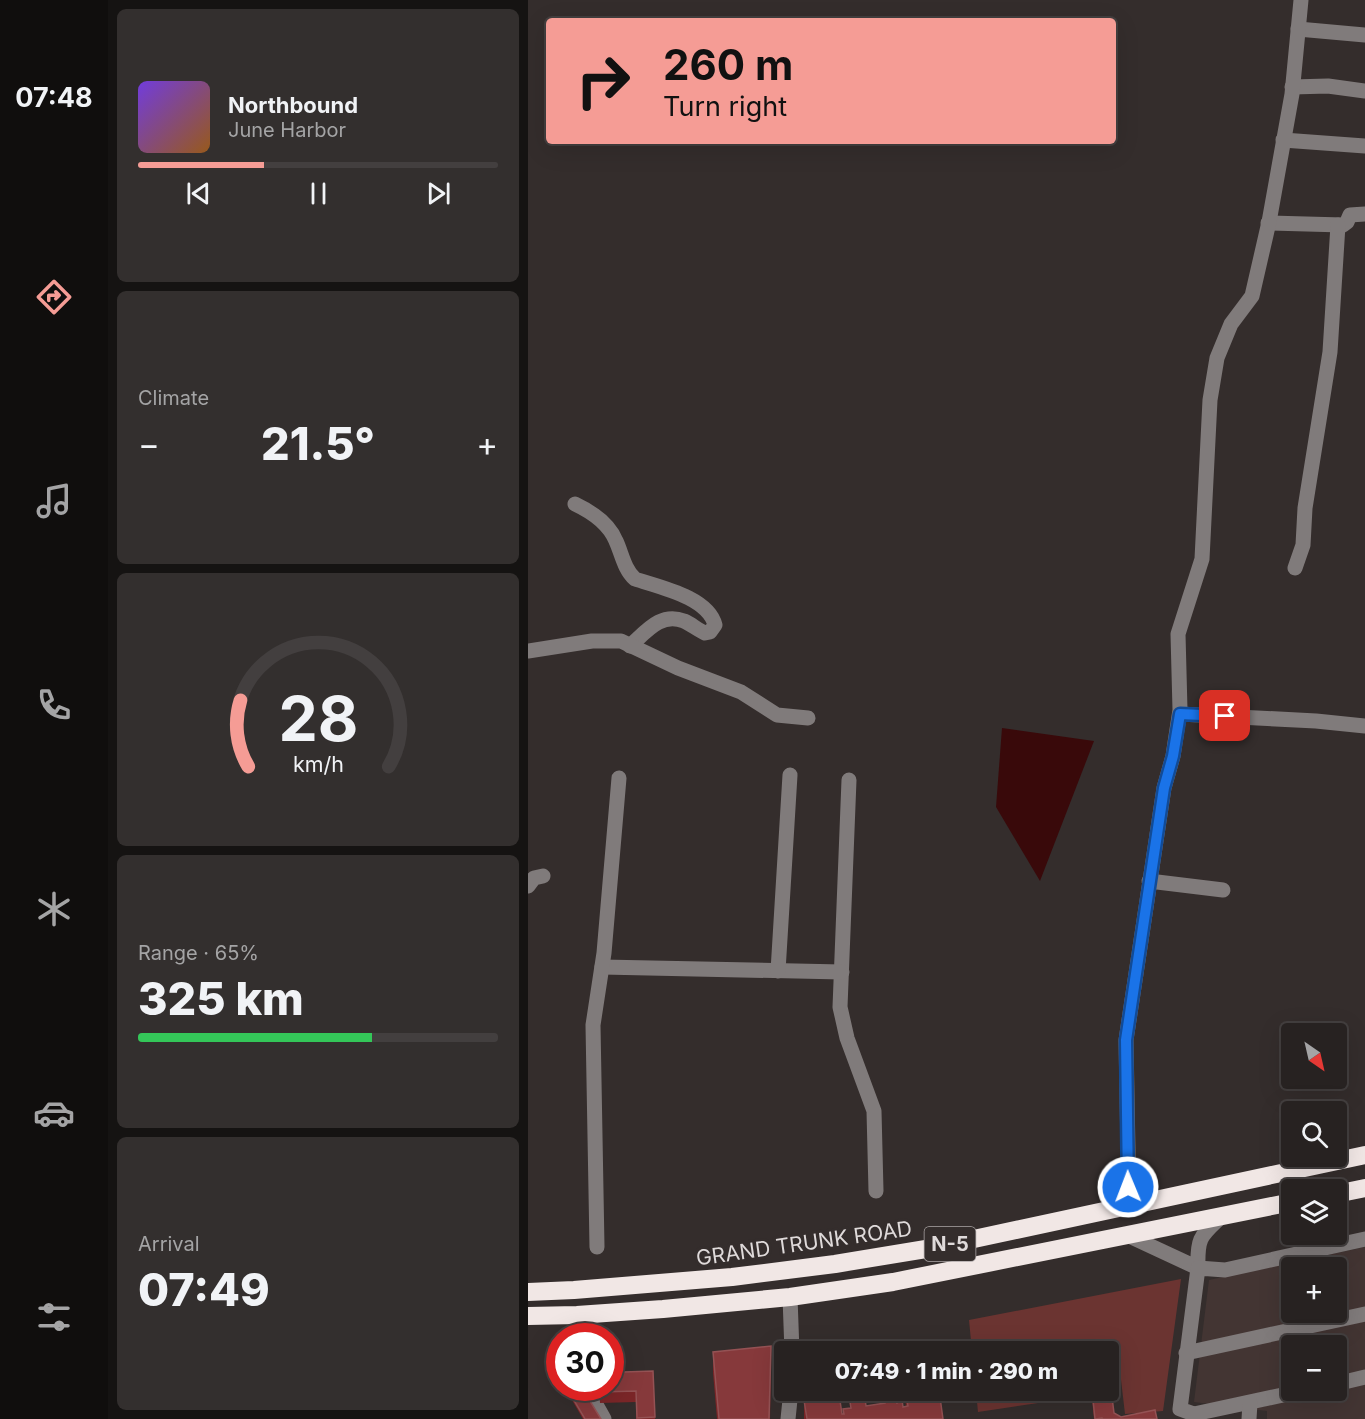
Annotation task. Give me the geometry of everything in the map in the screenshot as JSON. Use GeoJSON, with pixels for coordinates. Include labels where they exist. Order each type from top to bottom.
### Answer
{"type":"FeatureCollection","features":[{"type":"Feature","properties":{"kind":"highway","name":"GRAND TRUNK ROAD"},"geometry":{"type":"LineString","coordinates":[[528,1292],[732,1277],[836,1264],[932,1248],[1365,1155]]}},
{"type":"Feature","properties":{"kind":"highway"},"geometry":{"type":"LineString","coordinates":[[1347,1192],[1365,1188]]}},
{"type":"Feature","properties":{"kind":"highway","name":"N-5"},"geometry":{"type":"LineString","coordinates":[[528,1316],[663,1309],[790,1297],[893,1282],[1281,1204]]}},
{"type":"Feature","properties":{"kind":"street"},"geometry":{"type":"LineString","coordinates":[[1129,1207],[1126,1040],[1164,788],[1173,756],[1180,714],[1178,634],[1202,559],[1212,389],[1217,358],[1231,324],[1252,296],[1268,223],[1292,87],[1300,0]]}},
{"type":"Feature","properties":{"kind":"street"},"geometry":{"type":"LineString","coordinates":[[1298,29],[1365,35]]}},
{"type":"Feature","properties":{"kind":"street"},"geometry":{"type":"LineString","coordinates":[[1292,87],[1328,86],[1365,91]]}},
{"type":"Feature","properties":{"kind":"street"},"geometry":{"type":"LineString","coordinates":[[1283,140],[1365,146]]}},
{"type":"Feature","properties":{"kind":"street"},"geometry":{"type":"LineString","coordinates":[[1268,223],[1338,225],[1346,224],[1350,214],[1365,213]]}},
{"type":"Feature","properties":{"kind":"street"},"geometry":{"type":"LineString","coordinates":[[1295,568],[1303,545],[1305,508],[1330,352],[1338,225]]}},
{"type":"Feature","properties":{"kind":"street"},"geometry":{"type":"LineString","coordinates":[[575,504],[600,519],[605,525],[615,538],[630,574],[635,579],[686,597],[704,606],[713,617],[715,625],[710,632],[705,633],[679,620],[672,618],[663,620],[655,623],[630,646]]}},
{"type":"Feature","properties":{"kind":"street"},"geometry":{"type":"LineString","coordinates":[[528,651],[592,641],[621,641],[678,668],[741,692],[777,715],[808,717]]}},
{"type":"Feature","properties":{"kind":"street"},"geometry":{"type":"LineString","coordinates":[[1180,714],[1316,721],[1365,726]]}},
{"type":"Feature","properties":{"kind":"street"},"geometry":{"type":"LineString","coordinates":[[778,971],[790,775]]}},
{"type":"Feature","properties":{"kind":"street"},"geometry":{"type":"LineString","coordinates":[[597,1247],[593,1025],[602,967],[619,778]]}},
{"type":"Feature","properties":{"kind":"street"},"geometry":{"type":"LineString","coordinates":[[849,780],[840,1007],[847,1038],[874,1111],[876,1191]]}},
{"type":"Feature","properties":{"kind":"street"},"geometry":{"type":"LineString","coordinates":[[528,886],[534,878],[543,876]]}},
{"type":"Feature","properties":{"kind":"street"},"geometry":{"type":"LineString","coordinates":[[1149,881],[1223,890]]}},
{"type":"Feature","properties":{"kind":"street"},"geometry":{"type":"LineString","coordinates":[[602,967],[842,972]]}},
{"type":"Feature","properties":{"kind":"street"},"geometry":{"type":"LineString","coordinates":[[1223,1215],[1201,1235],[1197,1250],[1198,1268],[1180,1409],[1194,1414],[1281,1396]]}},
{"type":"Feature","properties":{"kind":"street"},"geometry":{"type":"LineString","coordinates":[[1127,1235],[1198,1268],[1225,1270],[1365,1239]]}},
{"type":"Feature","properties":{"kind":"street"},"geometry":{"type":"LineString","coordinates":[[790,1297],[792,1341]]}},
{"type":"Feature","properties":{"kind":"street"},"geometry":{"type":"LineString","coordinates":[[1186,1353],[1365,1314]]}},
{"type":"Feature","properties":{"kind":"street"},"geometry":{"type":"LineString","coordinates":[[1347,1381],[1365,1377]]}},
{"type":"Feature","properties":{"kind":"street"},"geometry":{"type":"LineString","coordinates":[[594,1401],[604,1419]]}},
{"type":"Feature","properties":{"kind":"street"},"geometry":{"type":"LineString","coordinates":[[788,1419],[790,1401]]}},
{"type":"Feature","properties":{"kind":"street"},"geometry":{"type":"LineString","coordinates":[[1249,1419],[1250,1403]]}},
{"type":"Feature","properties":{"kind":"shaded area"},"geometry":{"type":"Polygon","coordinates":[[[1002,728],[1094,741],[1040,881],[996,807],[1002,728]]]}},
{"type":"Feature","properties":{"kind":"shaded area"},"geometry":{"type":"Polygon","coordinates":[[[1365,1247],[1365,1419],[1267,1419],[1267,1411],[1194,1402],[1209,1280],[1281,1265],[1281,1323],[1347,1323],[1347,1257],[1318,1257],[1365,1247]]]}},
{"type":"Feature","properties":{"kind":"shaded area"},"geometry":{"type":"Polygon","coordinates":[[[1181,1279],[1163,1411],[1125,1414],[1119,1371],[1119,1341],[971,1341],[969,1320],[1181,1279]]]}},
{"type":"Feature","properties":{"kind":"shaded area"},"geometry":{"type":"Polygon","coordinates":[[[977,1401],[1038,1401],[1038,1403],[978,1412],[977,1401]]]}},
{"type":"Feature","properties":{"kind":"building"},"geometry":{"type":"Polygon","coordinates":[[[771,1346],[769,1419],[719,1419],[713,1352],[771,1346]]]}},
{"type":"Feature","properties":{"kind":"building"},"geometry":{"type":"Polygon","coordinates":[[[653,1371],[655,1417],[637,1418],[636,1391],[624,1391],[624,1372],[653,1371]]]}},
{"type":"Feature","properties":{"kind":"building"},"geometry":{"type":"Polygon","coordinates":[[[574,1401],[590,1401],[601,1419],[585,1419],[574,1401]]]}},
{"type":"Feature","properties":{"kind":"building"},"geometry":{"type":"Polygon","coordinates":[[[804,1401],[840,1401],[842,1414],[844,1414],[843,1409],[851,1408],[850,1402],[855,1401],[865,1401],[866,1406],[885,1403],[885,1401],[897,1401],[897,1403],[902,1401],[903,1407],[908,1406],[907,1401],[941,1401],[943,1419],[807,1419],[804,1401]]]}},
{"type":"Feature","properties":{"kind":"building"},"geometry":{"type":"Polygon","coordinates":[[[1093,1401],[1112,1401],[1114,1413],[1121,1417],[1155,1410],[1157,1419],[1102,1418],[1095,1419],[1093,1401]]]}},
{"type":"Feature","properties":{"kind":"route"},"geometry":{"type":"LineString","coordinates":[[1128,1187],[1126,1040],[1164,788],[1173,756],[1180,714],[1225,716]]}}]}
